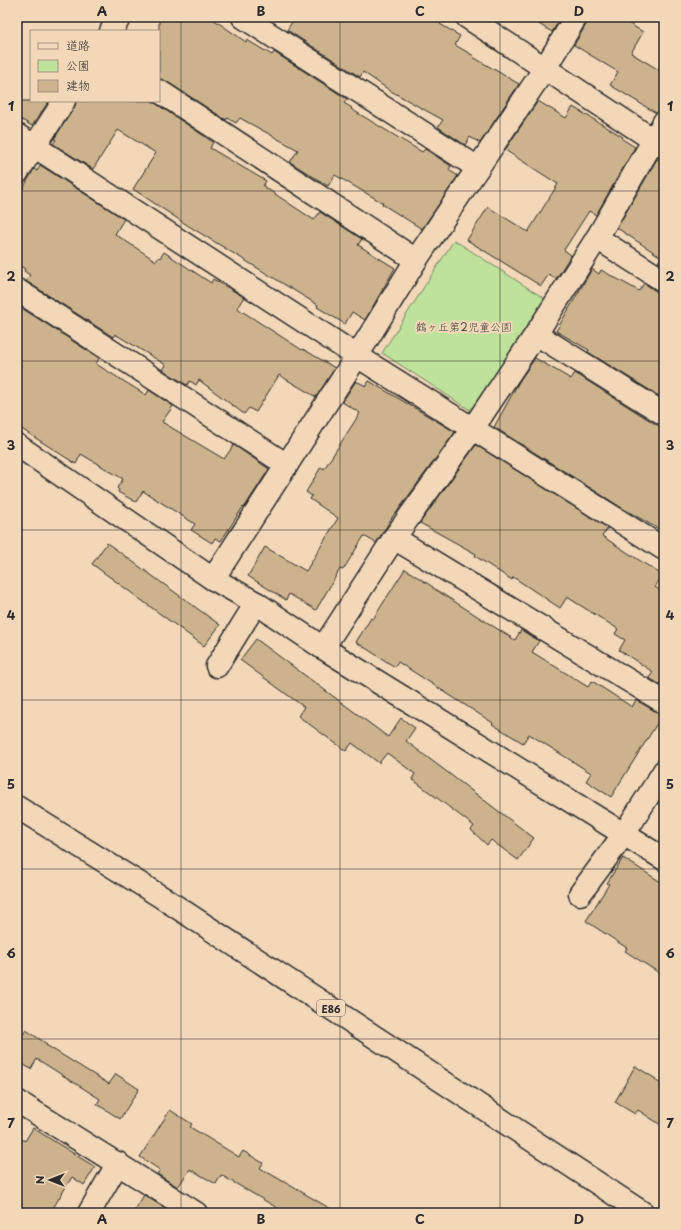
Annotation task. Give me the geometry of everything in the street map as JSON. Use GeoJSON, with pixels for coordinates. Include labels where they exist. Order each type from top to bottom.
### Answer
{"type":"FeatureCollection","features":[{"type":"Feature","properties":{"kind":"main road"},"geometry":{"type":"LineString","coordinates":[[112,30],[120,17]]}},
{"type":"Feature","properties":{"kind":"main road"},"geometry":{"type":"LineString","coordinates":[[243,17],[478,168]]}},
{"type":"Feature","properties":{"kind":"main road"},"geometry":{"type":"LineString","coordinates":[[323,648],[394,538],[473,428],[536,334],[660,136],[545,68],[467,17]]}},
{"type":"Feature","properties":{"kind":"main road"},"geometry":{"type":"LineString","coordinates":[[213,579],[357,356],[416,260],[545,68],[576,17]]}},
{"type":"Feature","properties":{"kind":"main road"},"geometry":{"type":"LineString","coordinates":[[160,93],[416,260]]}},
{"type":"Feature","properties":{"kind":"main road"},"geometry":{"type":"LineString","coordinates":[[17,172],[25,141],[63,102]]}},
{"type":"Feature","properties":{"kind":"main road"},"geometry":{"type":"LineString","coordinates":[[25,141],[357,356],[664,549]]}},
{"type":"Feature","properties":{"kind":"main road"},"geometry":{"type":"LineString","coordinates":[[597,238],[664,281]]}},
{"type":"Feature","properties":{"kind":"main road"},"geometry":{"type":"LineString","coordinates":[[17,290],[287,465]]}},
{"type":"Feature","properties":{"kind":"main road"},"geometry":{"type":"LineString","coordinates":[[536,334],[664,414]]}},
{"type":"Feature","properties":{"kind":"main road"},"geometry":{"type":"LineString","coordinates":[[19,452],[213,579],[256,603],[323,648],[664,859]]}},
{"type":"Feature","properties":{"kind":"main road"},"geometry":{"type":"LineString","coordinates":[[394,538],[664,702]]}},
{"type":"Feature","properties":{"kind":"main road"},"geometry":{"type":"LineString","coordinates":[[217,666],[256,603]]}},
{"type":"Feature","properties":{"kind":"main road"},"geometry":{"type":"LineString","coordinates":[[580,894],[624,834],[664,771]]}},
{"type":"Feature","properties":{"kind":"main road","name":"E86"},"geometry":{"type":"LineString","coordinates":[[17,807],[163,898],[643,1213]]}},
{"type":"Feature","properties":{"kind":"main road"},"geometry":{"type":"LineString","coordinates":[[17,1101],[196,1213]]}},
{"type":"Feature","properties":{"kind":"main road"},"geometry":{"type":"LineString","coordinates":[[89,1213],[118,1163]]}},
{"type":"Feature","properties":{"kind":"green space","name":"鶴ヶ丘第2児童公園"},"geometry":{"type":"Polygon","coordinates":[[[454,240],[545,299],[473,412],[382,353],[454,240]]]}},
{"type":"Feature","properties":{"kind":"building"},"geometry":{"type":"Polygon","coordinates":[[[159,17],[210,17],[246,42],[247,40],[272,55],[274,52],[347,99],[344,103],[352,108],[351,109],[422,152],[425,149],[451,166],[449,170],[458,176],[422,229],[382,204],[383,203],[335,175],[328,186],[290,162],[298,150],[240,118],[236,123],[227,118],[226,120],[166,81],[160,79],[159,17]]]}},
{"type":"Feature","properties":{"kind":"building"},"geometry":{"type":"Polygon","coordinates":[[[295,17],[444,17],[440,24],[460,36],[455,45],[519,84],[480,143],[470,137],[465,145],[438,127],[443,120],[389,90],[363,72],[360,77],[287,30],[295,17]]]}},
{"type":"Feature","properties":{"kind":"building"},"geometry":{"type":"Polygon","coordinates":[[[527,17],[561,17],[552,32],[527,17]]]}},
{"type":"Feature","properties":{"kind":"building"},"geometry":{"type":"Polygon","coordinates":[[[588,17],[618,17],[643,32],[631,53],[664,73],[664,110],[656,113],[610,85],[618,72],[574,45],[587,23],[588,17]]]}},
{"type":"Feature","properties":{"kind":"building"},"geometry":{"type":"Polygon","coordinates":[[[17,101],[48,102],[32,126],[17,117],[17,101]]]}},
{"type":"Feature","properties":{"kind":"building"},"geometry":{"type":"Polygon","coordinates":[[[538,101],[566,118],[573,107],[623,137],[622,139],[635,147],[596,215],[589,211],[564,250],[571,255],[556,279],[549,274],[541,286],[467,240],[488,207],[528,232],[558,184],[505,150],[538,101]]]}},
{"type":"Feature","properties":{"kind":"building"},"geometry":{"type":"Polygon","coordinates":[[[76,102],[153,102],[213,142],[210,148],[266,181],[263,186],[314,220],[320,212],[362,239],[358,245],[395,268],[365,320],[352,312],[345,324],[317,307],[318,305],[187,225],[133,189],[156,153],[118,130],[93,169],[53,144],[56,140],[54,139],[74,108],[76,102]]]}},
{"type":"Feature","properties":{"kind":"building"},"geometry":{"type":"Polygon","coordinates":[[[657,159],[664,163],[664,266],[658,262],[661,257],[617,228],[657,159]]]}},
{"type":"Feature","properties":{"kind":"building"},"geometry":{"type":"Polygon","coordinates":[[[40,165],[124,219],[115,234],[156,261],[164,252],[211,283],[213,279],[244,297],[237,308],[302,350],[303,349],[335,368],[316,397],[279,375],[256,412],[249,408],[244,414],[199,380],[196,385],[190,381],[187,385],[163,370],[166,365],[115,334],[113,337],[26,281],[30,275],[24,271],[25,269],[17,264],[17,199],[34,169],[37,171],[40,165]]]}},
{"type":"Feature","properties":{"kind":"building"},"geometry":{"type":"Polygon","coordinates":[[[592,269],[599,274],[601,270],[639,291],[644,283],[657,292],[664,293],[664,399],[588,352],[589,350],[556,331],[592,269]]]}},
{"type":"Feature","properties":{"kind":"building"},"geometry":{"type":"Polygon","coordinates":[[[17,305],[99,358],[96,364],[146,395],[149,390],[173,406],[162,422],[224,459],[234,445],[269,469],[221,541],[215,538],[212,543],[191,530],[195,524],[143,491],[136,502],[118,492],[119,490],[117,488],[123,479],[81,454],[76,464],[17,426],[17,305]]]}},
{"type":"Feature","properties":{"kind":"building"},"geometry":{"type":"Polygon","coordinates":[[[535,358],[571,379],[575,373],[657,425],[664,426],[664,532],[622,508],[494,427],[520,380],[535,358]]]}},
{"type":"Feature","properties":{"kind":"building"},"geometry":{"type":"Polygon","coordinates":[[[356,381],[366,386],[369,381],[455,432],[395,513],[376,543],[364,536],[343,570],[340,569],[316,610],[289,594],[286,600],[248,576],[265,547],[306,571],[338,518],[310,499],[312,496],[306,492],[321,467],[324,469],[360,413],[342,402],[356,381]]]}},
{"type":"Feature","properties":{"kind":"building"},"geometry":{"type":"Polygon","coordinates":[[[476,445],[608,528],[602,536],[662,575],[655,587],[664,593],[664,687],[649,678],[653,672],[619,650],[625,640],[615,634],[618,629],[567,597],[560,608],[513,577],[512,580],[475,556],[476,554],[420,523],[476,445]]]}},
{"type":"Feature","properties":{"kind":"building"},"geometry":{"type":"Polygon","coordinates":[[[107,543],[220,625],[204,646],[92,564],[107,543]]]}},
{"type":"Feature","properties":{"kind":"building"},"geometry":{"type":"Polygon","coordinates":[[[405,569],[515,640],[521,630],[539,641],[532,652],[588,687],[592,681],[632,707],[636,700],[658,713],[663,714],[611,797],[586,781],[591,773],[529,734],[523,743],[398,662],[395,667],[356,642],[371,618],[373,619],[405,569]]]}},
{"type":"Feature","properties":{"kind":"building"},"geometry":{"type":"Polygon","coordinates":[[[256,639],[388,737],[401,718],[415,728],[406,741],[534,838],[518,860],[491,840],[487,845],[471,830],[474,826],[412,779],[415,774],[387,753],[379,763],[352,743],[346,751],[298,716],[304,707],[240,660],[256,639]]]}},
{"type":"Feature","properties":{"kind":"building"},"geometry":{"type":"Polygon","coordinates":[[[623,858],[664,884],[664,976],[625,951],[627,948],[586,921],[623,858]]]}},
{"type":"Feature","properties":{"kind":"building"},"geometry":{"type":"Polygon","coordinates":[[[26,1030],[47,1044],[46,1045],[109,1084],[116,1074],[139,1089],[120,1119],[97,1104],[100,1099],[37,1059],[31,1069],[17,1061],[17,1044],[26,1030]]]}},
{"type":"Feature","properties":{"kind":"building"},"geometry":{"type":"Polygon","coordinates":[[[635,1066],[656,1079],[655,1080],[664,1086],[664,1127],[638,1110],[635,1114],[615,1102],[635,1066]]]}},
{"type":"Feature","properties":{"kind":"building"},"geometry":{"type":"Polygon","coordinates":[[[170,1110],[192,1124],[190,1127],[239,1157],[243,1151],[263,1163],[260,1168],[338,1213],[286,1213],[221,1175],[216,1184],[190,1169],[178,1187],[157,1174],[160,1170],[140,1157],[170,1110]]]}},
{"type":"Feature","properties":{"kind":"building"},"geometry":{"type":"Polygon","coordinates":[[[33,1128],[95,1167],[84,1185],[72,1177],[50,1213],[17,1213],[17,1136],[25,1141],[33,1128]]]}},
{"type":"Feature","properties":{"kind":"building"},"geometry":{"type":"Polygon","coordinates":[[[144,1195],[165,1208],[162,1213],[133,1213],[144,1195]]]}}]}
